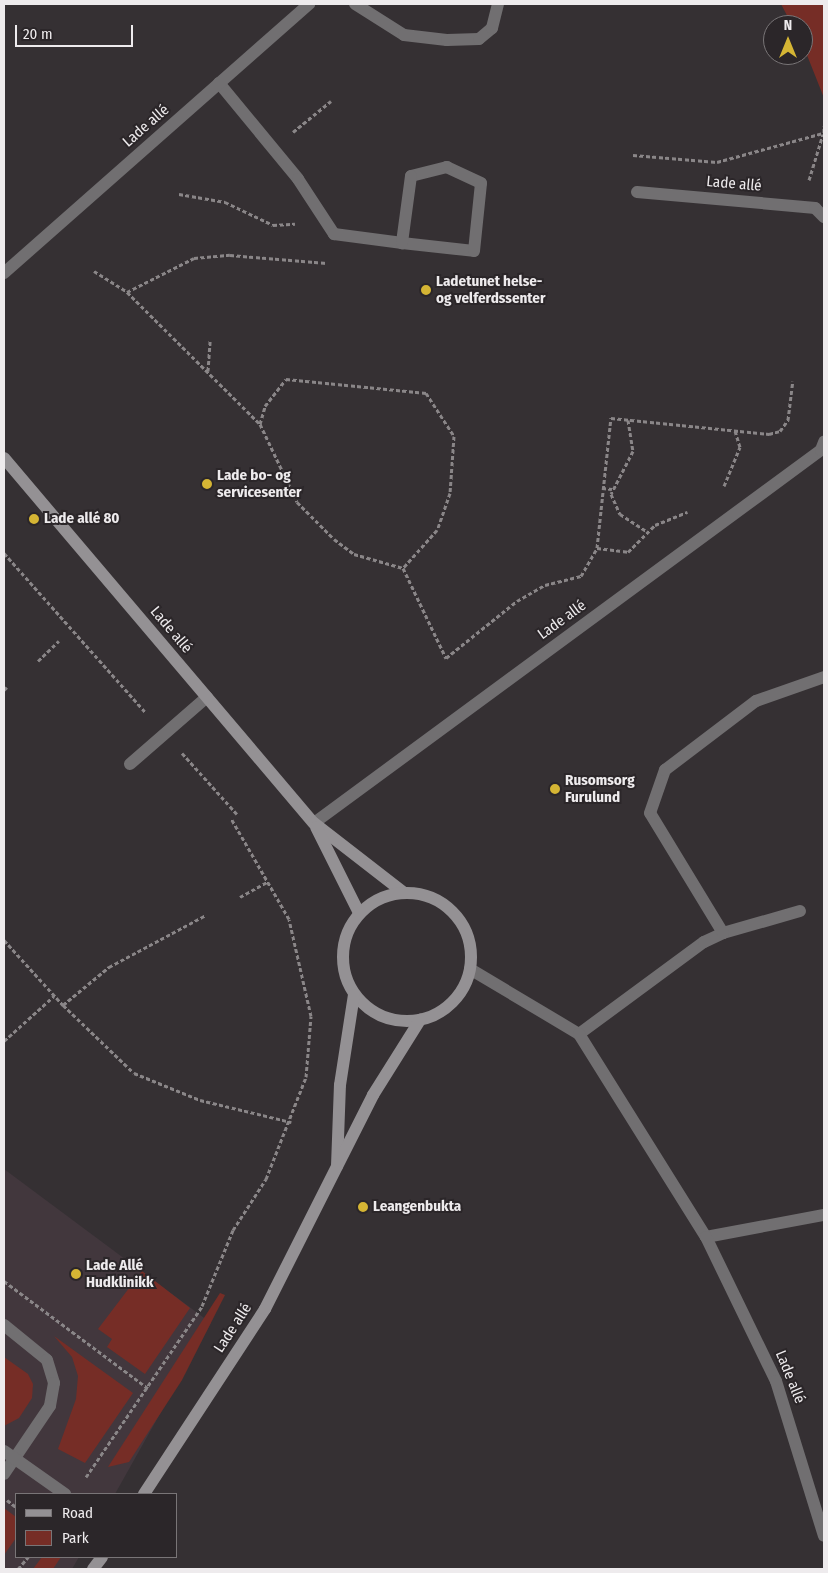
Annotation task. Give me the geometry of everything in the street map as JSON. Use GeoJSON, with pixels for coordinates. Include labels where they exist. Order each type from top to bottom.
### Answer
{"type":"FeatureCollection","features":[{"type":"Feature","properties":{"kind":"street","name":"Lade allé"},"geometry":{"type":"LineString","coordinates":[[4,273],[309,4]]}},
{"type":"Feature","properties":{"kind":"street"},"geometry":{"type":"LineString","coordinates":[[355,4],[404,36],[447,40],[479,39],[492,28],[498,4]]}},
{"type":"Feature","properties":{"kind":"street"},"geometry":{"type":"LineString","coordinates":[[219,83],[298,179],[319,216],[334,234],[402,243],[474,251],[481,183],[447,167],[411,176],[402,243]]}},
{"type":"Feature","properties":{"kind":"street","name":"Lade allé"},"geometry":{"type":"LineString","coordinates":[[637,192],[814,208],[824,217]]}},
{"type":"Feature","properties":{"kind":"street","name":"Lade allé"},"geometry":{"type":"LineString","coordinates":[[314,823],[821,450],[824,442]]}},
{"type":"Feature","properties":{"kind":"street","name":"Lade allé"},"geometry":{"type":"LineString","coordinates":[[4,458],[314,823],[403,892]]}},
{"type":"Feature","properties":{"kind":"street"},"geometry":{"type":"LineString","coordinates":[[723,933],[650,813],[665,770],[756,701],[824,677]]}},
{"type":"Feature","properties":{"kind":"street"},"geometry":{"type":"LineString","coordinates":[[130,764],[207,697]]}},
{"type":"Feature","properties":{"kind":"street","name":"Lade allé"},"geometry":{"type":"LineString","coordinates":[[314,823],[359,913]]}},
{"type":"Feature","properties":{"kind":"street"},"geometry":{"type":"LineString","coordinates":[[403,892],[423,894],[455,915],[466,931],[470,969],[453,1002],[420,1020],[380,1016],[354,995],[345,975],[342,953],[359,913],[372,903],[403,892]]}},
{"type":"Feature","properties":{"kind":"street"},"geometry":{"type":"LineString","coordinates":[[579,1034],[704,942],[723,933],[800,911]]}},
{"type":"Feature","properties":{"kind":"street","name":"Lade allé"},"geometry":{"type":"LineString","coordinates":[[470,969],[579,1034],[706,1237],[776,1382],[824,1536]]}},
{"type":"Feature","properties":{"kind":"street","name":"Lade allé"},"geometry":{"type":"LineString","coordinates":[[336,1173],[340,1085],[354,995]]}},
{"type":"Feature","properties":{"kind":"street","name":"Lade allé"},"geometry":{"type":"LineString","coordinates":[[145,1493],[265,1309],[336,1173],[373,1094],[420,1020]]}},
{"type":"Feature","properties":{"kind":"street"},"geometry":{"type":"LineString","coordinates":[[706,1237],[824,1215]]}},
{"type":"Feature","properties":{"kind":"street"},"geometry":{"type":"LineString","coordinates":[[4,1325],[47,1360],[54,1384],[50,1406],[4,1474]]}},
{"type":"Feature","properties":{"kind":"street"},"geometry":{"type":"LineString","coordinates":[[4,1450],[64,1493]]}},
{"type":"Feature","properties":{"kind":"street"},"geometry":{"type":"LineString","coordinates":[[93,1569],[101,1558]]}},
{"type":"Feature","properties":{"kind":"path"},"geometry":{"type":"LineString","coordinates":[[273,148],[331,101]]}},
{"type":"Feature","properties":{"kind":"path"},"geometry":{"type":"LineString","coordinates":[[801,207],[824,133],[824,126]]}},
{"type":"Feature","properties":{"kind":"path"},"geometry":{"type":"LineString","coordinates":[[633,155],[717,162],[824,133]]}},
{"type":"Feature","properties":{"kind":"path"},"geometry":{"type":"LineString","coordinates":[[179,194],[225,202],[273,225],[291,225],[319,216]]}},
{"type":"Feature","properties":{"kind":"path"},"geometry":{"type":"LineString","coordinates":[[127,292],[194,258],[230,255],[336,264]]}},
{"type":"Feature","properties":{"kind":"path"},"geometry":{"type":"LineString","coordinates":[[94,270],[127,292],[260,424],[297,502],[354,554],[403,568],[446,658],[517,601],[545,585],[581,576],[597,548],[610,418],[735,431],[780,431],[788,420],[793,382]]}},
{"type":"Feature","properties":{"kind":"path"},"geometry":{"type":"LineString","coordinates":[[208,372],[210,340]]}},
{"type":"Feature","properties":{"kind":"path"},"geometry":{"type":"LineString","coordinates":[[260,424],[265,406],[286,379],[426,393],[454,436],[450,493],[437,530],[403,568]]}},
{"type":"Feature","properties":{"kind":"path"},"geometry":{"type":"LineString","coordinates":[[628,420],[633,451],[612,489],[620,514],[648,532]]}},
{"type":"Feature","properties":{"kind":"path"},"geometry":{"type":"LineString","coordinates":[[718,493],[734,469],[740,447],[735,431]]}},
{"type":"Feature","properties":{"kind":"path"},"geometry":{"type":"LineString","coordinates":[[602,488],[612,489]]}},
{"type":"Feature","properties":{"kind":"path"},"geometry":{"type":"LineString","coordinates":[[597,548],[628,552],[655,525],[693,510]]}},
{"type":"Feature","properties":{"kind":"path"},"geometry":{"type":"LineString","coordinates":[[4,553],[237,814]]}},
{"type":"Feature","properties":{"kind":"path"},"geometry":{"type":"LineString","coordinates":[[38,660],[59,642]]}},
{"type":"Feature","properties":{"kind":"path"},"geometry":{"type":"LineString","coordinates":[[80,1486],[149,1389],[202,1306],[233,1230],[266,1179],[291,1122],[306,1077],[311,1016],[289,919],[231,818]]}},
{"type":"Feature","properties":{"kind":"path"},"geometry":{"type":"LineString","coordinates":[[240,897],[267,882]]}},
{"type":"Feature","properties":{"kind":"path"},"geometry":{"type":"LineString","coordinates":[[62,1005],[109,966],[206,915]]}},
{"type":"Feature","properties":{"kind":"path"},"geometry":{"type":"LineString","coordinates":[[4,940],[62,1005],[134,1073],[200,1100],[291,1122]]}},
{"type":"Feature","properties":{"kind":"path"},"geometry":{"type":"LineString","coordinates":[[4,1041],[54,996]]}},
{"type":"Feature","properties":{"kind":"path"},"geometry":{"type":"LineString","coordinates":[[4,1281],[149,1389]]}},
{"type":"Feature","properties":{"kind":"path"},"geometry":{"type":"LineString","coordinates":[[18,1569],[27,1558]]}},
{"type":"Feature","properties":{"kind":"shaded area"},"geometry":{"type":"Polygon","coordinates":[[[4,1169],[211,1323],[116,1493],[15,1493],[15,1558],[78,1558],[72,1569],[4,1569],[4,1169]]]}},
{"type":"Feature","properties":{"kind":"green space"},"geometry":{"type":"Polygon","coordinates":[[[781,4],[824,4],[824,98],[811,65],[813,65],[813,15],[787,15],[781,4]]]}},
{"type":"Feature","properties":{"kind":"green space"},"geometry":{"type":"Polygon","coordinates":[[[142,1271],[190,1308],[145,1374],[107,1347],[112,1339],[98,1329],[142,1271]]]}},
{"type":"Feature","properties":{"kind":"green space"},"geometry":{"type":"Polygon","coordinates":[[[220,1293],[225,1295],[182,1380],[129,1462],[108,1467],[220,1293]]]}},
{"type":"Feature","properties":{"kind":"green space"},"geometry":{"type":"Polygon","coordinates":[[[54,1336],[133,1393],[85,1463],[58,1449],[76,1399],[78,1376],[72,1357],[54,1336]]]}},
{"type":"Feature","properties":{"kind":"green space"},"geometry":{"type":"Polygon","coordinates":[[[4,1357],[28,1374],[33,1384],[32,1398],[19,1418],[4,1426],[4,1357]]]}},
{"type":"Feature","properties":{"kind":"green space"},"geometry":{"type":"Polygon","coordinates":[[[4,1508],[15,1516],[15,1539],[4,1555],[4,1508]]]}},
{"type":"Feature","properties":{"kind":"green space"},"geometry":{"type":"Polygon","coordinates":[[[41,1558],[60,1558],[53,1569],[33,1569],[41,1558]]]}},
{"type":"Feature","properties":{"kind":"place","name":"Ladetunet helse- og velferdssenter"},"geometry":{"type":"Point","coordinates":[426,290]}},
{"type":"Feature","properties":{"kind":"place","name":"Lade bo- og servicesenter"},"geometry":{"type":"Point","coordinates":[207,484]}},
{"type":"Feature","properties":{"kind":"place","name":"Lade allé 80"},"geometry":{"type":"Point","coordinates":[34,519]}},
{"type":"Feature","properties":{"kind":"place","name":"Rusomsorg Furulund"},"geometry":{"type":"Point","coordinates":[555,789]}},
{"type":"Feature","properties":{"kind":"place","name":"Leangenbukta"},"geometry":{"type":"Point","coordinates":[363,1207]}},
{"type":"Feature","properties":{"kind":"place","name":"Lade Allé Hudklinikk"},"geometry":{"type":"Point","coordinates":[76,1274]}}]}
